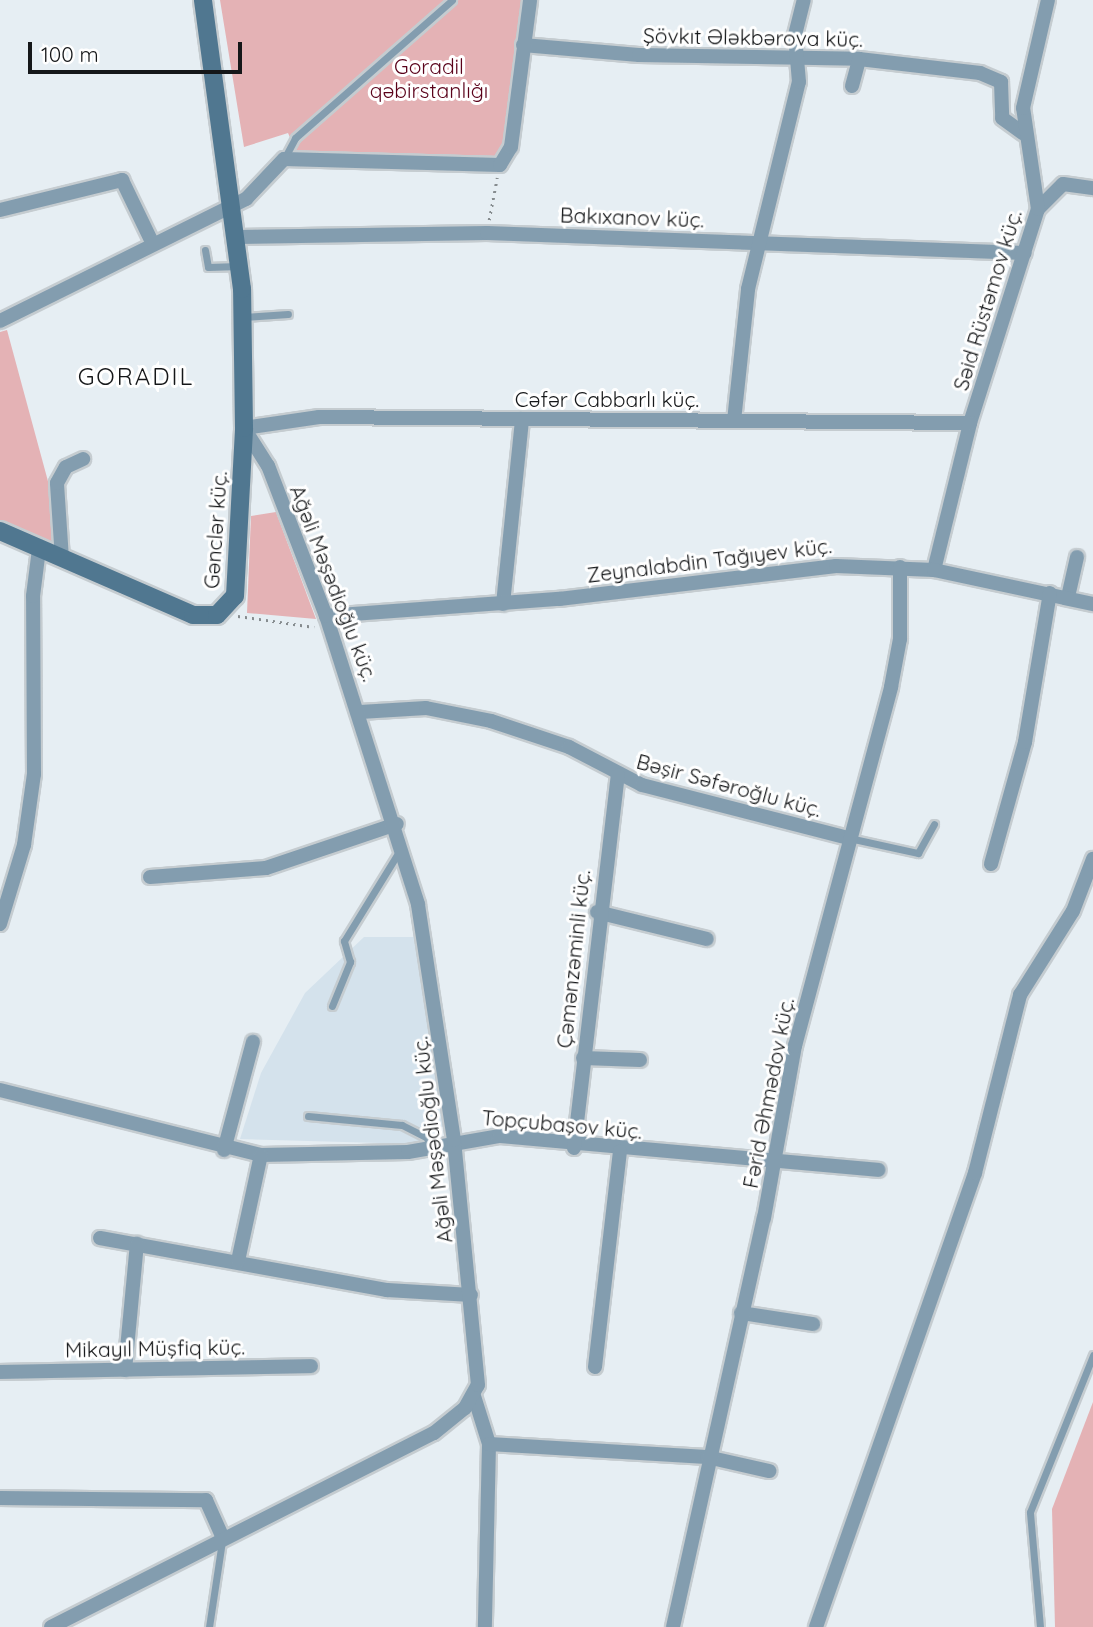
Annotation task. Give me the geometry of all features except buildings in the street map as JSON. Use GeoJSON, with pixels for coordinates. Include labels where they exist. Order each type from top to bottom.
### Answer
{"type":"FeatureCollection","features":[{"type":"Feature","properties":{"kind":"street","name":"Gənclər küç."},"geometry":{"type":"LineString","coordinates":[[0,530],[193,615],[225,611],[239,578],[244,428],[240,265],[235,205],[204,0]]}},
{"type":"Feature","properties":{"kind":"street"},"geometry":{"type":"LineString","coordinates":[[0,321],[235,205],[284,159],[500,165],[512,146],[530,0]]}},
{"type":"Feature","properties":{"kind":"street"},"geometry":{"type":"LineString","coordinates":[[734,421],[748,289],[799,82],[797,55],[804,0]]}},
{"type":"Feature","properties":{"kind":"street","name":"Səid Rüstəmov küç."},"geometry":{"type":"LineString","coordinates":[[934,570],[970,423],[1038,209],[1023,133],[1034,49],[1048,0]]}},
{"type":"Feature","properties":{"kind":"street","name":"Şövkıt Ələkbərova küç."},"geometry":{"type":"LineString","coordinates":[[523,45],[639,55],[797,55],[859,59],[997,78],[1002,118],[1023,133]]}},
{"type":"Feature","properties":{"kind":"street"},"geometry":{"type":"LineString","coordinates":[[852,86],[859,59]]}},
{"type":"Feature","properties":{"kind":"street"},"geometry":{"type":"LineString","coordinates":[[0,210],[122,180],[153,244]]}},
{"type":"Feature","properties":{"kind":"street"},"geometry":{"type":"LineString","coordinates":[[1038,209],[1063,184],[1093,188]]}},
{"type":"Feature","properties":{"kind":"street","name":"Bakıxanov küç."},"geometry":{"type":"LineString","coordinates":[[238,237],[487,233],[760,241],[1025,253]]}},
{"type":"Feature","properties":{"kind":"street","name":"Cəfər Cabbarlı küç."},"geometry":{"type":"LineString","coordinates":[[244,428],[319,417],[970,423]]}},
{"type":"Feature","properties":{"kind":"street"},"geometry":{"type":"LineString","coordinates":[[503,604],[522,419]]}},
{"type":"Feature","properties":{"kind":"street","name":"Ağəli Məşədioğlu küç."},"geometry":{"type":"LineString","coordinates":[[244,428],[268,466],[327,619],[404,848],[429,963],[454,1140],[480,1370],[474,1396]]}},
{"type":"Feature","properties":{"kind":"street"},"geometry":{"type":"LineString","coordinates":[[62,559],[57,483],[66,467],[83,459]]}},
{"type":"Feature","properties":{"kind":"street"},"geometry":{"type":"LineString","coordinates":[[0,923],[24,845],[34,774],[33,596],[39,549]]}},
{"type":"Feature","properties":{"kind":"street"},"geometry":{"type":"LineString","coordinates":[[1068,597],[1077,557]]}},
{"type":"Feature","properties":{"kind":"street","name":"Zeynalabdin Tağıyev küç."},"geometry":{"type":"LineString","coordinates":[[327,619],[503,604],[794,568],[900,567],[934,570],[1093,604]]}},
{"type":"Feature","properties":{"kind":"street","name":"Fərid Əhmədov küç."},"geometry":{"type":"LineString","coordinates":[[673,1627],[707,1457],[776,1161],[795,1046],[891,687],[900,639],[900,567]]}},
{"type":"Feature","properties":{"kind":"street"},"geometry":{"type":"LineString","coordinates":[[991,864],[1026,743],[1050,593]]}},
{"type":"Feature","properties":{"kind":"street","name":"Bəşir Səfəroğlu küç."},"geometry":{"type":"LineString","coordinates":[[360,712],[426,708],[491,721],[569,747],[618,776],[849,838]]}},
{"type":"Feature","properties":{"kind":"street","name":"Çəmənzəminli küç."},"geometry":{"type":"LineString","coordinates":[[574,1148],[597,912],[618,776]]}},
{"type":"Feature","properties":{"kind":"street"},"geometry":{"type":"LineString","coordinates":[[150,877],[266,868],[397,824]]}},
{"type":"Feature","properties":{"kind":"street"},"geometry":{"type":"LineString","coordinates":[[816,1627],[975,1173],[1020,995],[1073,911],[1093,859]]}},
{"type":"Feature","properties":{"kind":"street"},"geometry":{"type":"LineString","coordinates":[[597,912],[707,939]]}},
{"type":"Feature","properties":{"kind":"street"},"geometry":{"type":"LineString","coordinates":[[223,1150],[253,1042]]}},
{"type":"Feature","properties":{"kind":"street"},"geometry":{"type":"LineString","coordinates":[[583,1058],[640,1060]]}},
{"type":"Feature","properties":{"kind":"street","name":"Topçubaşov küç."},"geometry":{"type":"LineString","coordinates":[[0,1090],[223,1150],[261,1156],[430,1148],[454,1140],[499,1136],[574,1148],[878,1170]]}},
{"type":"Feature","properties":{"kind":"street"},"geometry":{"type":"LineString","coordinates":[[595,1367],[620,1151]]}},
{"type":"Feature","properties":{"kind":"street"},"geometry":{"type":"LineString","coordinates":[[238,1261],[261,1156]]}},
{"type":"Feature","properties":{"kind":"street"},"geometry":{"type":"LineString","coordinates":[[100,1238],[387,1290],[471,1295]]}},
{"type":"Feature","properties":{"kind":"street"},"geometry":{"type":"LineString","coordinates":[[125,1370],[137,1244]]}},
{"type":"Feature","properties":{"kind":"street"},"geometry":{"type":"LineString","coordinates":[[741,1312],[813,1324]]}},
{"type":"Feature","properties":{"kind":"street","name":"Mikayıl Müşfiq küç."},"geometry":{"type":"LineString","coordinates":[[0,1372],[311,1366]]}},
{"type":"Feature","properties":{"kind":"street"},"geometry":{"type":"LineString","coordinates":[[51,1627],[222,1536],[434,1433],[474,1396],[489,1444],[485,1627]]}},
{"type":"Feature","properties":{"kind":"street"},"geometry":{"type":"LineString","coordinates":[[489,1444],[707,1457],[769,1471]]}},
{"type":"Feature","properties":{"kind":"street"},"geometry":{"type":"LineString","coordinates":[[0,1498],[206,1500],[222,1536]]}},
{"type":"Feature","properties":{"kind":"lane"},"geometry":{"type":"LineString","coordinates":[[284,159],[295,138],[452,0]]}},
{"type":"Feature","properties":{"kind":"lane"},"geometry":{"type":"LineString","coordinates":[[205,250],[208,267],[240,265]]}},
{"type":"Feature","properties":{"kind":"lane"},"geometry":{"type":"LineString","coordinates":[[243,317],[288,314]]}},
{"type":"Feature","properties":{"kind":"lane"},"geometry":{"type":"LineString","coordinates":[[849,838],[918,853],[934,824]]}},
{"type":"Feature","properties":{"kind":"lane"},"geometry":{"type":"LineString","coordinates":[[331,1006],[350,961],[344,941],[404,848]]}},
{"type":"Feature","properties":{"kind":"lane"},"geometry":{"type":"LineString","coordinates":[[308,1116],[402,1125],[427,1138],[430,1148]]}},
{"type":"Feature","properties":{"kind":"lane"},"geometry":{"type":"LineString","coordinates":[[1040,1627],[1030,1512],[1093,1355]]}},
{"type":"Feature","properties":{"kind":"lane"},"geometry":{"type":"LineString","coordinates":[[209,1627],[222,1536]]}},
{"type":"Feature","properties":{"kind":"path"},"geometry":{"type":"LineString","coordinates":[[487,233],[500,165]]}},
{"type":"Feature","properties":{"kind":"path"},"geometry":{"type":"LineString","coordinates":[[225,611],[312,628],[327,619]]}},
{"type":"Feature","properties":{"kind":"shaded area"},"geometry":{"type":"Polygon","coordinates":[[[364,937],[416,937],[445,1125],[417,1144],[240,1139],[261,1073],[305,993],[364,937]]]}},
{"type":"Feature","properties":{"kind":"green space","name":"Goradil qəbirstanlığı"},"geometry":{"type":"Polygon","coordinates":[[[220,0],[525,0],[502,159],[298,155],[288,133],[244,147],[220,0]]]}},
{"type":"Feature","properties":{"kind":"green space"},"geometry":{"type":"Polygon","coordinates":[[[7,330],[62,533],[59,546],[0,523],[0,332],[7,330]]]}},
{"type":"Feature","properties":{"kind":"green space"},"geometry":{"type":"Polygon","coordinates":[[[276,512],[316,619],[247,613],[251,516],[276,512]]]}},
{"type":"Feature","properties":{"kind":"green space"},"geometry":{"type":"Polygon","coordinates":[[[1093,1402],[1093,1627],[1055,1627],[1052,1509],[1093,1402]]]}},
{"type":"Feature","properties":{"kind":"district","name":"GORADIL"},"geometry":{"type":"Point","coordinates":[136,377]}}]}
